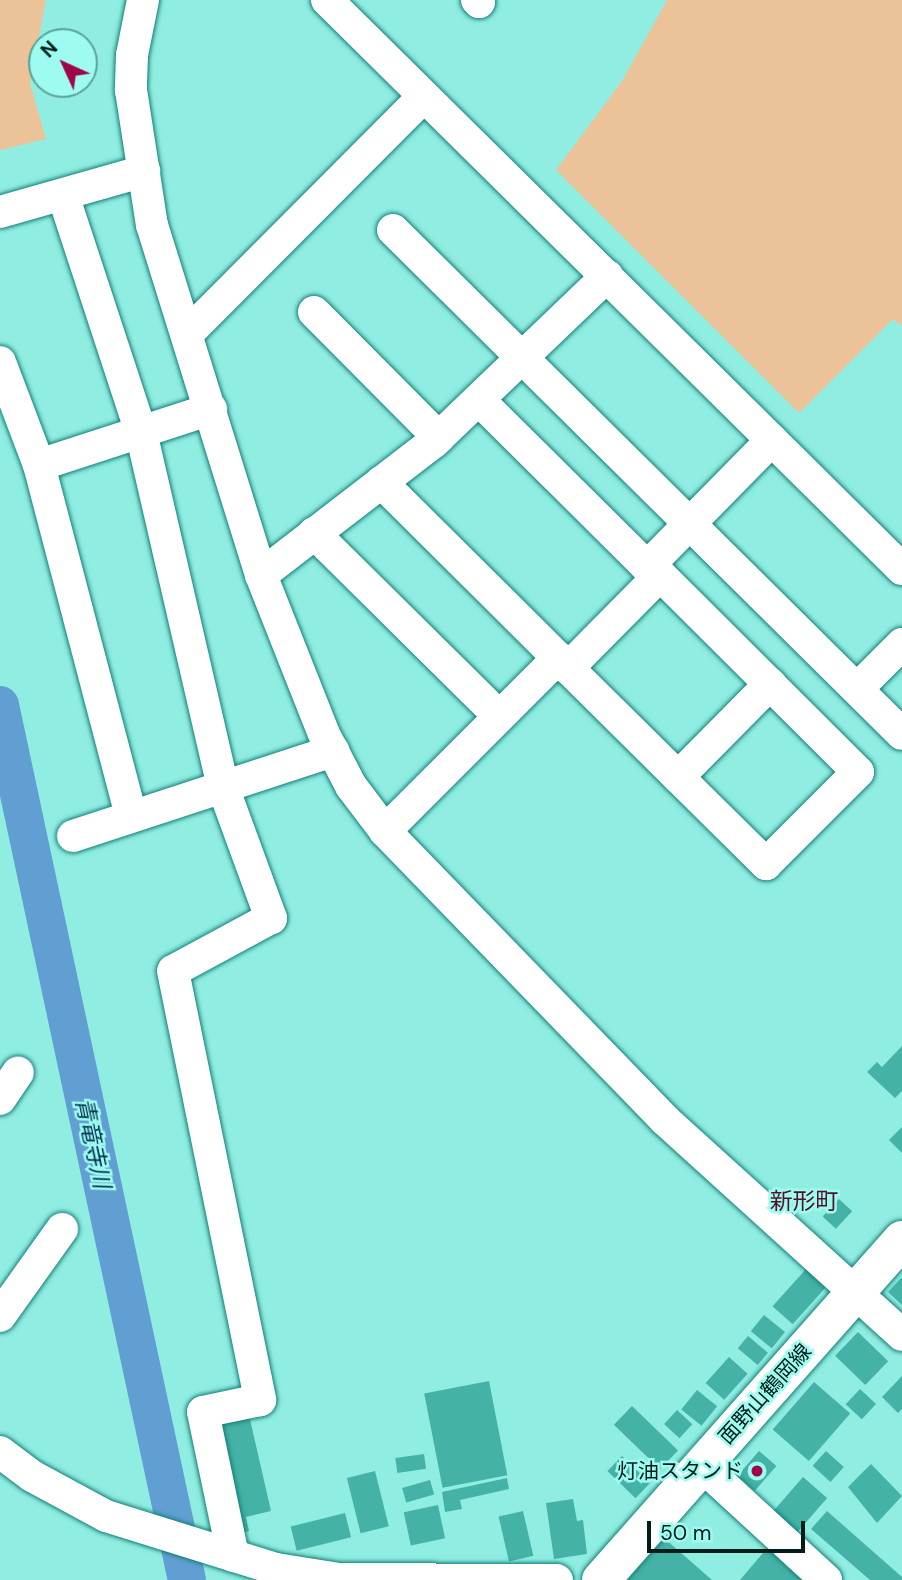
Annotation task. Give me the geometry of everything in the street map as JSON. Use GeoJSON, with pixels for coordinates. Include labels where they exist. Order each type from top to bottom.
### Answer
{"type":"FeatureCollection","features":[{"type":"Feature","properties":{"kind":"main road","name":"面野山鶴岡線"},"geometry":{"type":"LineString","coordinates":[[601,1580],[902,1240]]}},
{"type":"Feature","properties":{"kind":"street"},"geometry":{"type":"LineString","coordinates":[[143,0],[132,55],[131,90],[152,225],[188,333],[261,575],[333,751],[351,786],[385,831],[665,1120],[902,1335]]}},
{"type":"Feature","properties":{"kind":"street"},"geometry":{"type":"LineString","coordinates":[[327,0],[902,569]]}},
{"type":"Feature","properties":{"kind":"street"},"geometry":{"type":"LineString","coordinates":[[188,333],[424,96]]}},
{"type":"Feature","properties":{"kind":"street"},"geometry":{"type":"LineString","coordinates":[[0,212],[144,172]]}},
{"type":"Feature","properties":{"kind":"street"},"geometry":{"type":"LineString","coordinates":[[63,195],[141,432],[223,786],[271,918],[173,971],[260,1400],[203,1412],[219,1551]]}},
{"type":"Feature","properties":{"kind":"street"},"geometry":{"type":"LineString","coordinates":[[393,230],[902,734]]}},
{"type":"Feature","properties":{"kind":"street"},"geometry":{"type":"LineString","coordinates":[[261,575],[439,438],[607,276]]}},
{"type":"Feature","properties":{"kind":"street"},"geometry":{"type":"LineString","coordinates":[[314,312],[439,438]]}},
{"type":"Feature","properties":{"kind":"street"},"geometry":{"type":"LineString","coordinates":[[0,362],[39,465],[131,816]]}},
{"type":"Feature","properties":{"kind":"street"},"geometry":{"type":"LineString","coordinates":[[381,482],[766,864],[858,772],[480,401]]}},
{"type":"Feature","properties":{"kind":"street"},"geometry":{"type":"LineString","coordinates":[[39,465],[211,410]]}},
{"type":"Feature","properties":{"kind":"street"},"geometry":{"type":"LineString","coordinates":[[385,831],[499,716],[563,663],[652,572],[690,523],[772,440]]}},
{"type":"Feature","properties":{"kind":"street"},"geometry":{"type":"LineString","coordinates":[[314,533],[499,716]]}},
{"type":"Feature","properties":{"kind":"street"},"geometry":{"type":"LineString","coordinates":[[857,690],[902,645]]}},
{"type":"Feature","properties":{"kind":"street"},"geometry":{"type":"LineString","coordinates":[[678,777],[771,684]]}},
{"type":"Feature","properties":{"kind":"street"},"geometry":{"type":"LineString","coordinates":[[73,836],[333,751]]}},
{"type":"Feature","properties":{"kind":"street"},"geometry":{"type":"LineString","coordinates":[[0,1099],[18,1072]]}},
{"type":"Feature","properties":{"kind":"street"},"geometry":{"type":"LineString","coordinates":[[0,1316],[62,1229]]}},
{"type":"Feature","properties":{"kind":"street"},"geometry":{"type":"LineString","coordinates":[[0,1452],[32,1476],[106,1516],[276,1569],[339,1579],[557,1580]]}},
{"type":"Feature","properties":{"kind":"street"},"geometry":{"type":"LineString","coordinates":[[701,1465],[826,1580]]}},
{"type":"Feature","properties":{"kind":"shaded area"},"geometry":{"type":"Polygon","coordinates":[[[0,0],[46,0],[41,28],[28,28],[28,98],[34,98],[46,139],[0,150],[0,0]]]}},
{"type":"Feature","properties":{"kind":"shaded area"},"geometry":{"type":"Polygon","coordinates":[[[667,0],[902,0],[902,326],[893,319],[799,413],[556,170],[622,81],[667,0]]]}},
{"type":"Feature","properties":{"kind":"building"},"geometry":{"type":"Polygon","coordinates":[[[902,1046],[902,1091],[895,1098],[867,1072],[877,1062],[882,1067],[902,1046]]]}},
{"type":"Feature","properties":{"kind":"building"},"geometry":{"type":"Polygon","coordinates":[[[902,1127],[902,1153],[889,1140],[902,1127]]]}},
{"type":"Feature","properties":{"kind":"building"},"geometry":{"type":"Polygon","coordinates":[[[839,1199],[852,1211],[836,1229],[823,1217],[839,1199]]]}},
{"type":"Feature","properties":{"kind":"building"},"geometry":{"type":"Polygon","coordinates":[[[806,1269],[826,1287],[793,1324],[773,1306],[806,1269]]]}},
{"type":"Feature","properties":{"kind":"building"},"geometry":{"type":"Polygon","coordinates":[[[902,1277],[902,1305],[888,1292],[902,1277]]]}},
{"type":"Feature","properties":{"kind":"building"},"geometry":{"type":"Polygon","coordinates":[[[764,1315],[785,1332],[772,1348],[751,1331],[764,1315]]]}},
{"type":"Feature","properties":{"kind":"building"},"geometry":{"type":"Polygon","coordinates":[[[858,1332],[888,1361],[865,1385],[835,1356],[858,1332]]]}},
{"type":"Feature","properties":{"kind":"building"},"geometry":{"type":"Polygon","coordinates":[[[748,1336],[768,1353],[758,1365],[738,1348],[748,1336]]]}},
{"type":"Feature","properties":{"kind":"building"},"geometry":{"type":"Polygon","coordinates":[[[729,1357],[748,1374],[724,1400],[706,1383],[729,1357]]]}},
{"type":"Feature","properties":{"kind":"building"},"geometry":{"type":"Polygon","coordinates":[[[902,1376],[902,1409],[898,1413],[882,1397],[902,1376]]]}},
{"type":"Feature","properties":{"kind":"building"},"geometry":{"type":"Polygon","coordinates":[[[489,1381],[507,1475],[443,1488],[424,1394],[489,1381]]]}},
{"type":"Feature","properties":{"kind":"building"},"geometry":{"type":"Polygon","coordinates":[[[814,1382],[850,1413],[809,1461],[773,1430],[814,1382]]]}},
{"type":"Feature","properties":{"kind":"building"},"geometry":{"type":"Polygon","coordinates":[[[860,1389],[876,1404],[862,1419],[846,1404],[860,1389]]]}},
{"type":"Feature","properties":{"kind":"building"},"geometry":{"type":"Polygon","coordinates":[[[697,1390],[717,1406],[701,1426],[681,1409],[697,1390]]]}},
{"type":"Feature","properties":{"kind":"building"},"geometry":{"type":"Polygon","coordinates":[[[632,1406],[678,1450],[660,1469],[614,1425],[632,1406]]]}},
{"type":"Feature","properties":{"kind":"building"},"geometry":{"type":"Polygon","coordinates":[[[677,1410],[692,1424],[679,1438],[664,1424],[677,1410]]]}},
{"type":"Feature","properties":{"kind":"building"},"geometry":{"type":"Polygon","coordinates":[[[249,1415],[271,1511],[246,1517],[249,1531],[238,1534],[212,1423],[249,1415]]]}},
{"type":"Feature","properties":{"kind":"building","name":"灯油スタンド"},"geometry":{"type":"Polygon","coordinates":[[[759,1451],[776,1466],[755,1491],[737,1476],[759,1451]]]}},
{"type":"Feature","properties":{"kind":"building"},"geometry":{"type":"Polygon","coordinates":[[[826,1451],[844,1467],[830,1482],[813,1466],[826,1451]]]}},
{"type":"Feature","properties":{"kind":"building"},"geometry":{"type":"Polygon","coordinates":[[[424,1454],[426,1469],[397,1473],[395,1458],[424,1454]]]}},
{"type":"Feature","properties":{"kind":"building"},"geometry":{"type":"Polygon","coordinates":[[[622,1456],[650,1483],[635,1498],[607,1471],[622,1456]]]}},
{"type":"Feature","properties":{"kind":"building"},"geometry":{"type":"Polygon","coordinates":[[[871,1464],[902,1496],[877,1523],[848,1487],[871,1464]]]}},
{"type":"Feature","properties":{"kind":"building"},"geometry":{"type":"Polygon","coordinates":[[[375,1471],[389,1526],[361,1533],[347,1478],[375,1471]]]}},
{"type":"Feature","properties":{"kind":"building"},"geometry":{"type":"Polygon","coordinates":[[[803,1477],[827,1498],[795,1535],[771,1514],[803,1477]]]}},
{"type":"Feature","properties":{"kind":"building"},"geometry":{"type":"Polygon","coordinates":[[[507,1478],[509,1489],[460,1500],[462,1509],[445,1512],[442,1492],[507,1478]]]}},
{"type":"Feature","properties":{"kind":"building"},"geometry":{"type":"Polygon","coordinates":[[[430,1480],[434,1494],[406,1502],[402,1488],[430,1480]]]}},
{"type":"Feature","properties":{"kind":"building"},"geometry":{"type":"Polygon","coordinates":[[[573,1499],[577,1521],[583,1520],[587,1554],[554,1559],[546,1503],[573,1499]]]}},
{"type":"Feature","properties":{"kind":"building"},"geometry":{"type":"Polygon","coordinates":[[[438,1505],[445,1538],[411,1546],[404,1512],[438,1505]]]}},
{"type":"Feature","properties":{"kind":"building"},"geometry":{"type":"Polygon","coordinates":[[[523,1511],[533,1556],[509,1561],[499,1517],[523,1511]]]}},
{"type":"Feature","properties":{"kind":"building"},"geometry":{"type":"Polygon","coordinates":[[[827,1511],[902,1577],[902,1580],[870,1580],[811,1529],[827,1511]]]}},
{"type":"Feature","properties":{"kind":"building"},"geometry":{"type":"Polygon","coordinates":[[[345,1513],[351,1537],[297,1551],[291,1527],[345,1513]]]}},
{"type":"Feature","properties":{"kind":"building"},"geometry":{"type":"Polygon","coordinates":[[[664,1538],[712,1580],[627,1580],[664,1538]]]}},
{"type":"Feature","properties":{"kind":"building"},"geometry":{"type":"Polygon","coordinates":[[[769,1546],[789,1569],[793,1563],[813,1580],[740,1580],[769,1546]]]}},
{"type":"Feature","properties":{"kind":"waterway","name":"青竜寺川"},"geometry":{"type":"LineString","coordinates":[[0,705],[187,1580]]}},
{"type":"Feature","properties":{"kind":"place","name":"灯油スタンド"},"geometry":{"type":"Point","coordinates":[757,1471]}},
{"type":"Feature","properties":{"kind":"district","name":"新形町"},"geometry":{"type":"Point","coordinates":[804,1201]}}]}
